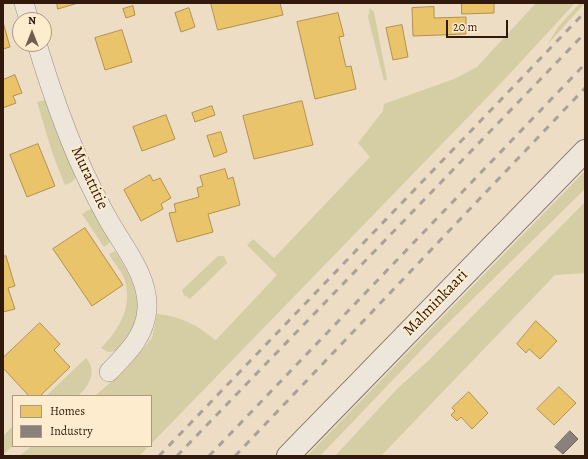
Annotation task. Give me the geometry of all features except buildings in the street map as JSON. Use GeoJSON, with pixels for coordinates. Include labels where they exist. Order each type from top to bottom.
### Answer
{"type":"FeatureCollection","features":[{"type":"Feature","properties":{"kind":"main road","name":"Malminkaari"},"geometry":{"type":"LineString","coordinates":[[288,456],[585,151]]}},
{"type":"Feature","properties":{"kind":"street","name":"Murattitie"},"geometry":{"type":"LineString","coordinates":[[40,52],[61,116],[83,170],[142,282],[146,295],[147,309],[140,338],[131,350],[109,372]]}},
{"type":"Feature","properties":{"kind":"shaded area"},"geometry":{"type":"Polygon","coordinates":[[[536,3],[575,3],[504,80],[152,443],[152,395],[96,395],[128,367],[152,338],[157,314],[188,322],[216,340],[277,275],[247,245],[253,239],[274,258],[370,157],[358,143],[383,111],[384,104],[454,79],[477,67],[536,3]]]}},
{"type":"Feature","properties":{"kind":"shaded area"},"geometry":{"type":"Polygon","coordinates":[[[580,3],[585,3],[547,45],[559,26],[580,3]]]}},
{"type":"Feature","properties":{"kind":"shaded area"},"geometry":{"type":"Polygon","coordinates":[[[370,8],[374,12],[387,79],[384,81],[368,17],[370,8]]]}},
{"type":"Feature","properties":{"kind":"shaded area"},"geometry":{"type":"Polygon","coordinates":[[[45,100],[77,176],[72,182],[65,185],[53,155],[37,102],[45,100]]]}},
{"type":"Feature","properties":{"kind":"shaded area"},"geometry":{"type":"Polygon","coordinates":[[[585,171],[585,189],[432,339],[320,456],[307,456],[585,171]]]}},
{"type":"Feature","properties":{"kind":"shaded area"},"geometry":{"type":"Polygon","coordinates":[[[585,202],[585,273],[555,275],[381,456],[335,456],[397,389],[428,361],[585,202]]]}},
{"type":"Feature","properties":{"kind":"shaded area"},"geometry":{"type":"Polygon","coordinates":[[[92,208],[110,242],[104,247],[82,214],[92,208]]]}},
{"type":"Feature","properties":{"kind":"shaded area"},"geometry":{"type":"Polygon","coordinates":[[[115,251],[136,292],[137,313],[127,340],[118,349],[108,352],[101,348],[119,325],[126,307],[127,298],[127,288],[124,278],[109,254],[115,251]]]}},
{"type":"Feature","properties":{"kind":"shaded area"},"geometry":{"type":"Polygon","coordinates":[[[218,256],[224,256],[227,263],[190,299],[184,295],[182,290],[218,256]]]}},
{"type":"Feature","properties":{"kind":"shaded area"},"geometry":{"type":"Polygon","coordinates":[[[86,358],[90,363],[92,373],[89,383],[79,395],[47,395],[86,358]]]}},
{"type":"Feature","properties":{"kind":"shaded area"},"geometry":{"type":"Polygon","coordinates":[[[12,427],[12,447],[3,454],[3,436],[12,427]]]}},
{"type":"Feature","properties":{"kind":"shaded area"},"geometry":{"type":"Polygon","coordinates":[[[31,447],[148,447],[139,456],[19,456],[31,447]]]}},
{"type":"Feature","properties":{"kind":"railway"},"geometry":{"type":"LineString","coordinates":[[159,456],[585,12]]}},
{"type":"Feature","properties":{"kind":"railway"},"geometry":{"type":"LineString","coordinates":[[177,456],[585,33]]}},
{"type":"Feature","properties":{"kind":"railway"},"geometry":{"type":"LineString","coordinates":[[209,456],[585,64]]}},
{"type":"Feature","properties":{"kind":"railway"},"geometry":{"type":"LineString","coordinates":[[235,456],[585,88]]}}]}
